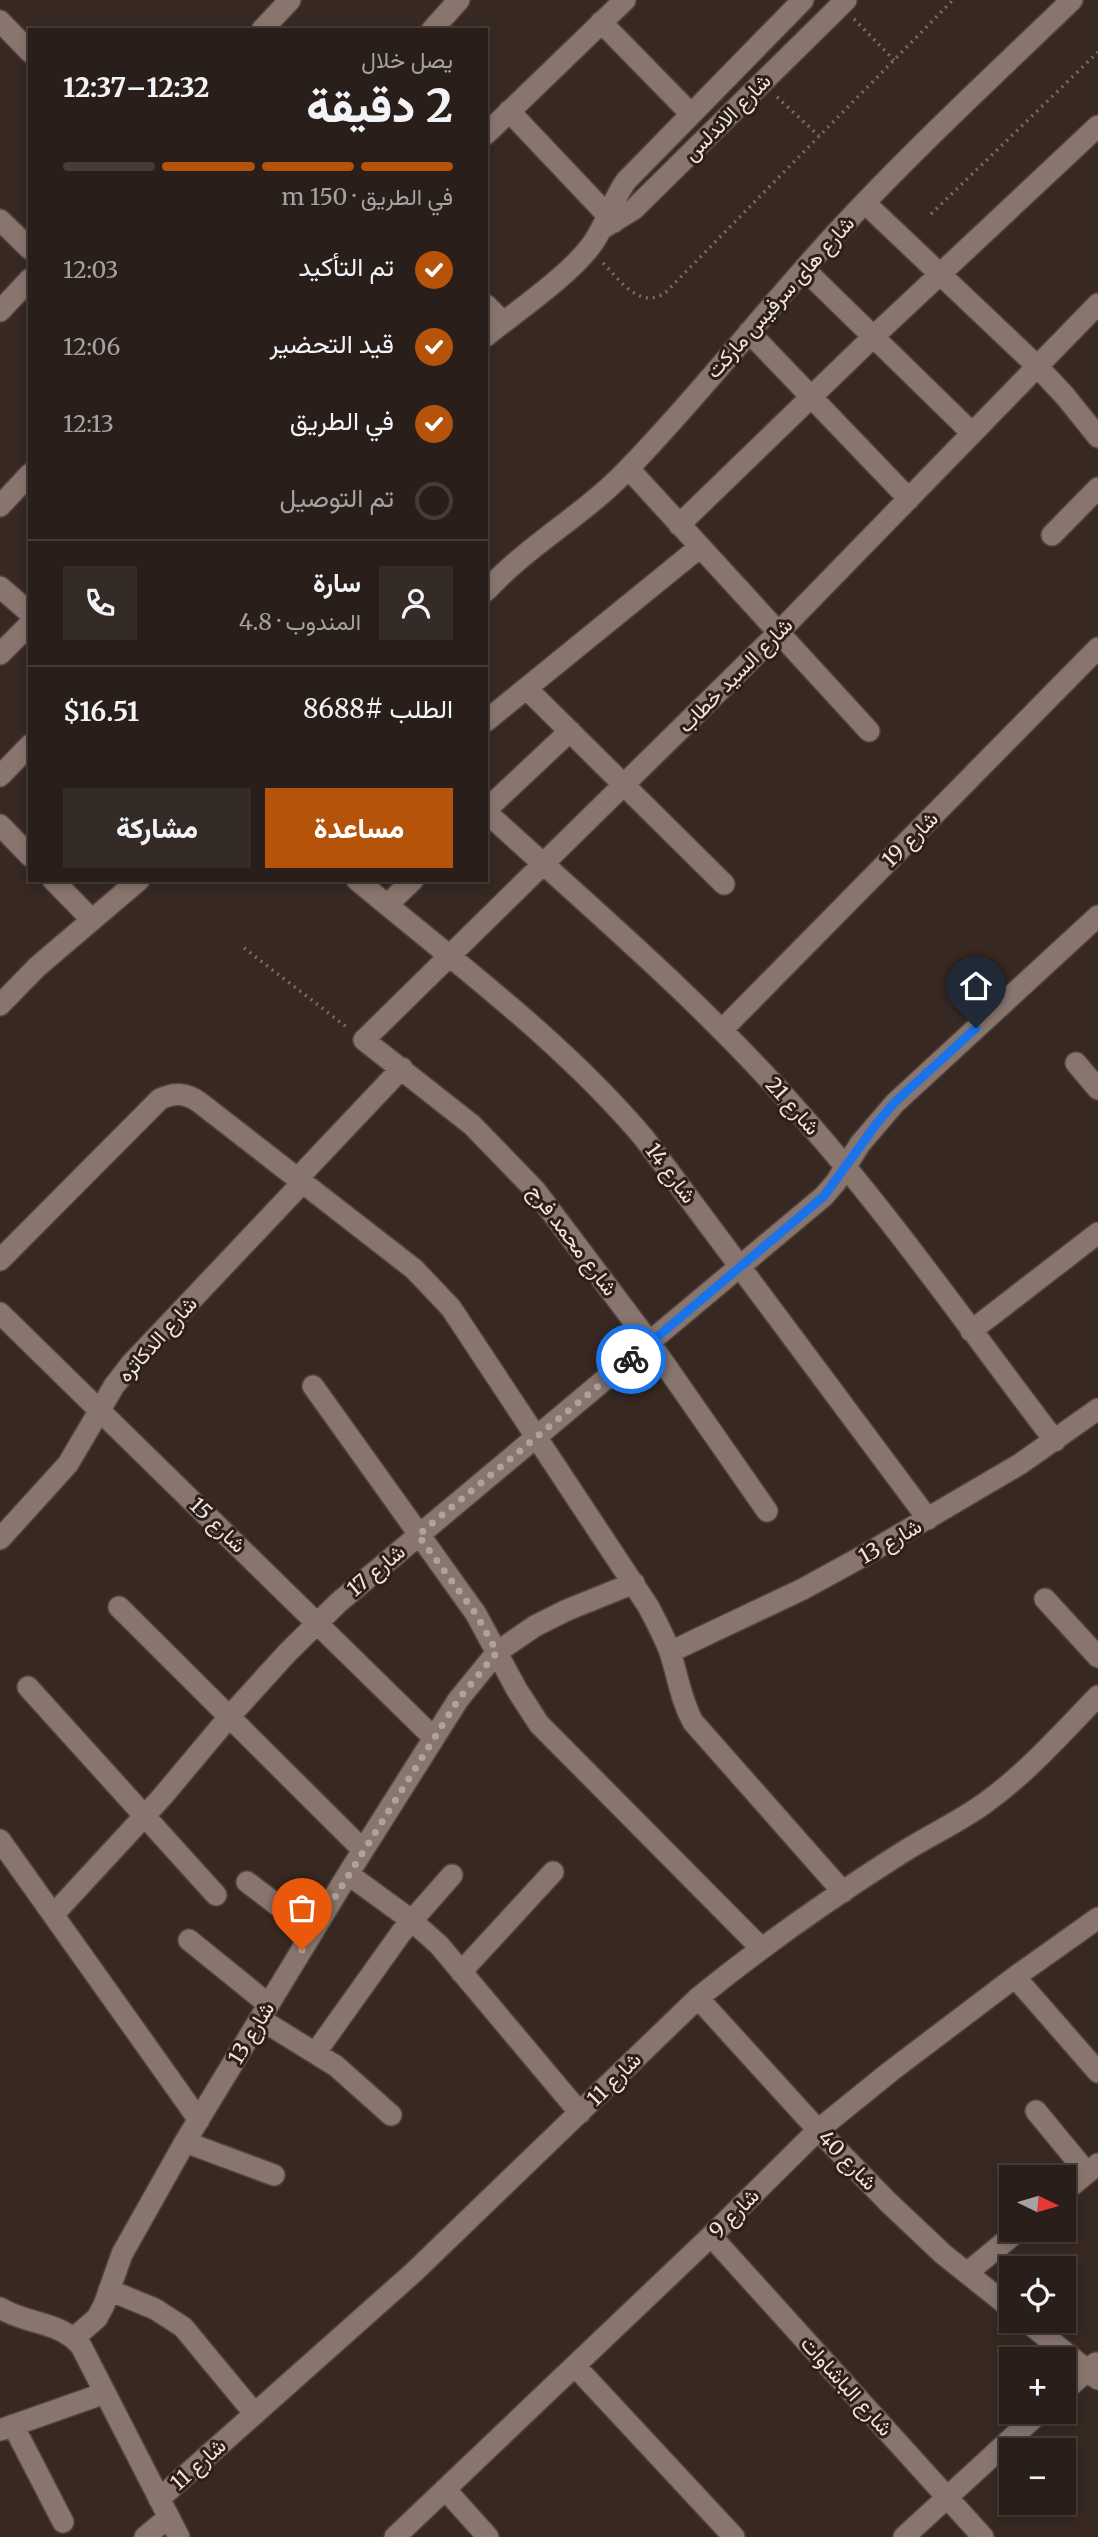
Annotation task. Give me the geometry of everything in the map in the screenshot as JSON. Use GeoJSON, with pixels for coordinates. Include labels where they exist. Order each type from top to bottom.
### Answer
{"type":"FeatureCollection","features":[{"type":"Feature","properties":{"kind":"street"},"geometry":{"type":"LineString","coordinates":[[264,28],[290,0]]}},
{"type":"Feature","properties":{"kind":"street"},"geometry":{"type":"LineString","coordinates":[[434,28],[459,0]]}},
{"type":"Feature","properties":{"kind":"street"},"geometry":{"type":"LineString","coordinates":[[488,132],[625,0]]}},
{"type":"Feature","properties":{"kind":"street","name":"شارع هاى سرفيس ماركت"},"geometry":{"type":"LineString","coordinates":[[488,589],[507,569],[589,506],[629,469],[804,268],[865,203],[1072,0]]}},
{"type":"Feature","properties":{"kind":"street","name":"شارع الاندلس"},"geometry":{"type":"LineString","coordinates":[[608,222],[634,209],[843,2]]}},
{"type":"Feature","properties":{"kind":"street"},"geometry":{"type":"LineString","coordinates":[[797,4],[816,8],[817,28]]}},
{"type":"Feature","properties":{"kind":"street","name":"شارع الاندلس"},"geometry":{"type":"LineString","coordinates":[[488,334],[589,248],[608,222],[617,193],[626,181],[797,4]]}},
{"type":"Feature","properties":{"kind":"street"},"geometry":{"type":"LineString","coordinates":[[0,21],[28,50]]}},
{"type":"Feature","properties":{"kind":"street"},"geometry":{"type":"LineString","coordinates":[[601,22],[691,114]]}},
{"type":"Feature","properties":{"kind":"street"},"geometry":{"type":"LineString","coordinates":[[509,111],[608,222]]}},
{"type":"Feature","properties":{"kind":"street"},"geometry":{"type":"LineString","coordinates":[[679,525],[873,337],[1098,126]]}},
{"type":"Feature","properties":{"kind":"street"},"geometry":{"type":"LineString","coordinates":[[659,147],[659,163],[668,169],[678,165]]}},
{"type":"Feature","properties":{"kind":"street"},"geometry":{"type":"LineString","coordinates":[[865,203],[1037,366],[1098,437]]}},
{"type":"Feature","properties":{"kind":"street"},"geometry":{"type":"LineString","coordinates":[[0,220],[28,247]]}},
{"type":"Feature","properties":{"kind":"street"},"geometry":{"type":"LineString","coordinates":[[804,268],[972,433]]}},
{"type":"Feature","properties":{"kind":"street"},"geometry":{"type":"LineString","coordinates":[[0,311],[28,281]]}},
{"type":"Feature","properties":{"kind":"street","name":"شارع السيد خطاب"},"geometry":{"type":"LineString","coordinates":[[364,1040],[778,633],[1098,304]]}},
{"type":"Feature","properties":{"kind":"street"},"geometry":{"type":"LineString","coordinates":[[488,306],[503,322]]}},
{"type":"Feature","properties":{"kind":"street"},"geometry":{"type":"LineString","coordinates":[[749,332],[909,499]]}},
{"type":"Feature","properties":{"kind":"street"},"geometry":{"type":"LineString","coordinates":[[629,469],[869,731]]}},
{"type":"Feature","properties":{"kind":"street"},"geometry":{"type":"LineString","coordinates":[[0,506],[28,476]]}},
{"type":"Feature","properties":{"kind":"street"},"geometry":{"type":"LineString","coordinates":[[1052,534],[1098,488]]}},
{"type":"Feature","properties":{"kind":"street"},"geometry":{"type":"LineString","coordinates":[[488,719],[700,547]]}},
{"type":"Feature","properties":{"kind":"street"},"geometry":{"type":"LineString","coordinates":[[0,587],[28,611]]}},
{"type":"Feature","properties":{"kind":"street"},"geometry":{"type":"LineString","coordinates":[[0,654],[28,626]]}},
{"type":"Feature","properties":{"kind":"street","name":"شارع 19"},"geometry":{"type":"LineString","coordinates":[[722,1030],[1098,648]]}},
{"type":"Feature","properties":{"kind":"street"},"geometry":{"type":"LineString","coordinates":[[527,689],[724,884]]}},
{"type":"Feature","properties":{"kind":"street"},"geometry":{"type":"LineString","coordinates":[[488,809],[570,731]]}},
{"type":"Feature","properties":{"kind":"street"},"geometry":{"type":"LineString","coordinates":[[0,776],[28,748]]}},
{"type":"Feature","properties":{"kind":"street","name":"شارع 21"},"geometry":{"type":"LineString","coordinates":[[488,813],[643,953],[722,1030],[788,1100],[846,1167],[1055,1441]]}},
{"type":"Feature","properties":{"kind":"street"},"geometry":{"type":"LineString","coordinates":[[0,825],[28,854]]}},
{"type":"Feature","properties":{"kind":"street"},"geometry":{"type":"LineString","coordinates":[[55,882],[91,919]]}},
{"type":"Feature","properties":{"kind":"street"},"geometry":{"type":"LineString","coordinates":[[0,1005],[37,967],[137,882]]}},
{"type":"Feature","properties":{"kind":"street","name":"شارع 14"},"geometry":{"type":"LineString","coordinates":[[359,882],[548,1038],[614,1103],[644,1138],[928,1519]]}},
{"type":"Feature","properties":{"kind":"street"},"geometry":{"type":"LineString","coordinates":[[387,905],[411,882]]}},
{"type":"Feature","properties":{"kind":"street","name":"شارع 17"},"geometry":{"type":"LineString","coordinates":[[53,1915],[145,1817],[229,1717],[318,1622],[361,1582],[824,1196],[860,1144],[895,1102],[1098,916]]}},
{"type":"Feature","properties":{"kind":"street","name":"شارع محمد فرج"},"geometry":{"type":"LineString","coordinates":[[364,1040],[472,1125],[536,1190],[650,1343],[767,1511]]}},
{"type":"Feature","properties":{"kind":"street"},"geometry":{"type":"LineString","coordinates":[[1076,1063],[1098,1089]]}},
{"type":"Feature","properties":{"kind":"street","name":"شارع الدكاتره"},"geometry":{"type":"LineString","coordinates":[[0,1539],[68,1464],[114,1386],[131,1364],[402,1068]]}},
{"type":"Feature","properties":{"kind":"street"},"geometry":{"type":"LineString","coordinates":[[0,1260],[160,1099],[180,1093],[199,1102],[434,1287],[451,1308],[634,1583],[660,1628],[670,1652],[683,1705],[693,1722],[843,1892]]}},
{"type":"Feature","properties":{"kind":"street"},"geometry":{"type":"LineString","coordinates":[[971,1331],[1098,1233]]}},
{"type":"Feature","properties":{"kind":"street","name":"شارع 15"},"geometry":{"type":"LineString","coordinates":[[0,1313],[434,1738]]}},
{"type":"Feature","properties":{"kind":"street"},"geometry":{"type":"LineString","coordinates":[[313,1386],[476,1614],[517,1690],[539,1724],[761,1948]]}},
{"type":"Feature","properties":{"kind":"street","name":"شارع 13"},"geometry":{"type":"LineString","coordinates":[[670,1652],[803,1589],[928,1519],[1055,1441],[1098,1409]]}},
{"type":"Feature","properties":{"kind":"street","name":"شارع 13"},"geometry":{"type":"LineString","coordinates":[[74,2338],[97,2318],[122,2254],[185,2142],[348,1874],[458,1700],[497,1652],[535,1626],[634,1583]]}},
{"type":"Feature","properties":{"kind":"street"},"geometry":{"type":"LineString","coordinates":[[1045,1600],[1098,1657]]}},
{"type":"Feature","properties":{"kind":"street"},"geometry":{"type":"LineString","coordinates":[[119,1607],[363,1850]]}},
{"type":"Feature","properties":{"kind":"street"},"geometry":{"type":"LineString","coordinates":[[28,1687],[216,1895]]}},
{"type":"Feature","properties":{"kind":"street","name":"شارع 11"},"geometry":{"type":"LineString","coordinates":[[145,2537],[164,2508],[255,2414],[414,2272],[698,1998],[761,1948],[843,1892],[903,1852],[984,1804],[1009,1785],[1098,1696]]}},
{"type":"Feature","properties":{"kind":"street"},"geometry":{"type":"LineString","coordinates":[[0,1840],[198,2120]]}},
{"type":"Feature","properties":{"kind":"street"},"geometry":{"type":"LineString","coordinates":[[461,1972],[553,1872]]}},
{"type":"Feature","properties":{"kind":"street"},"geometry":{"type":"LineString","coordinates":[[348,1874],[411,1920],[432,1939],[580,2113]]}},
{"type":"Feature","properties":{"kind":"street"},"geometry":{"type":"LineString","coordinates":[[316,2052],[411,1920],[452,1875]]}},
{"type":"Feature","properties":{"kind":"street"},"geometry":{"type":"LineString","coordinates":[[247,1882],[313,1931]]}},
{"type":"Feature","properties":{"kind":"street","name":"شارع 9"},"geometry":{"type":"LineString","coordinates":[[395,2537],[711,2236],[818,2130],[1015,1977],[1098,1918]]}},
{"type":"Feature","properties":{"kind":"street"},"geometry":{"type":"LineString","coordinates":[[189,1940],[264,2012],[355,2082],[391,2115]]}},
{"type":"Feature","properties":{"kind":"street"},"geometry":{"type":"LineString","coordinates":[[1015,1977],[1098,2072]]}},
{"type":"Feature","properties":{"kind":"street","name":"شارع 40"},"geometry":{"type":"LineString","coordinates":[[698,1998],[818,2130],[915,2228],[999,2298]]}},
{"type":"Feature","properties":{"kind":"street"},"geometry":{"type":"LineString","coordinates":[[1036,2111],[1092,2168],[1076,2182]]}},
{"type":"Feature","properties":{"kind":"street"},"geometry":{"type":"LineString","coordinates":[[185,2142],[274,2175]]}},
{"type":"Feature","properties":{"kind":"street","name":"شارع الباشاوات"},"geometry":{"type":"LineString","coordinates":[[711,2236],[983,2537]]}},
{"type":"Feature","properties":{"kind":"street"},"geometry":{"type":"LineString","coordinates":[[968,2272],[1004,2242]]}},
{"type":"Feature","properties":{"kind":"street"},"geometry":{"type":"LineString","coordinates":[[109,2290],[155,2309],[183,2328],[255,2414]]}},
{"type":"Feature","properties":{"kind":"street"},"geometry":{"type":"LineString","coordinates":[[0,2308],[26,2321],[58,2328],[82,2346],[179,2537]]}},
{"type":"Feature","properties":{"kind":"street"},"geometry":{"type":"LineString","coordinates":[[1043,2333],[1095,2371],[1076,2383]]}},
{"type":"Feature","properties":{"kind":"street"},"geometry":{"type":"LineString","coordinates":[[575,2366],[734,2537]]}},
{"type":"Feature","properties":{"kind":"street"},"geometry":{"type":"LineString","coordinates":[[63,2522],[7,2428],[105,2393]]}},
{"type":"Feature","properties":{"kind":"street"},"geometry":{"type":"LineString","coordinates":[[904,2537],[1027,2424]]}},
{"type":"Feature","properties":{"kind":"street"},"geometry":{"type":"LineString","coordinates":[[444,2489],[488,2537]]}},
{"type":"Feature","properties":{"kind":"path"},"geometry":{"type":"LineString","coordinates":[[589,248],[638,296],[660,296],[953,0]]}},
{"type":"Feature","properties":{"kind":"path"},"geometry":{"type":"LineString","coordinates":[[843,2],[894,60]]}},
{"type":"Feature","properties":{"kind":"path"},"geometry":{"type":"LineString","coordinates":[[931,214],[1098,52]]}},
{"type":"Feature","properties":{"kind":"path"},"geometry":{"type":"LineString","coordinates":[[762,83],[819,136]]}},
{"type":"Feature","properties":{"kind":"path"},"geometry":{"type":"LineString","coordinates":[[244,947],[364,1040]]}},
{"type":"Feature","properties":{"kind":"way so far"},"geometry":{"type":"LineString","coordinates":[[302,1950],[458,1700],[497,1652],[476,1614],[418,1535],[631,1359]]}},
{"type":"Feature","properties":{"kind":"route"},"geometry":{"type":"LineString","coordinates":[[631,1359],[824,1196],[860,1144],[895,1102],[976,1028]]}}]}
